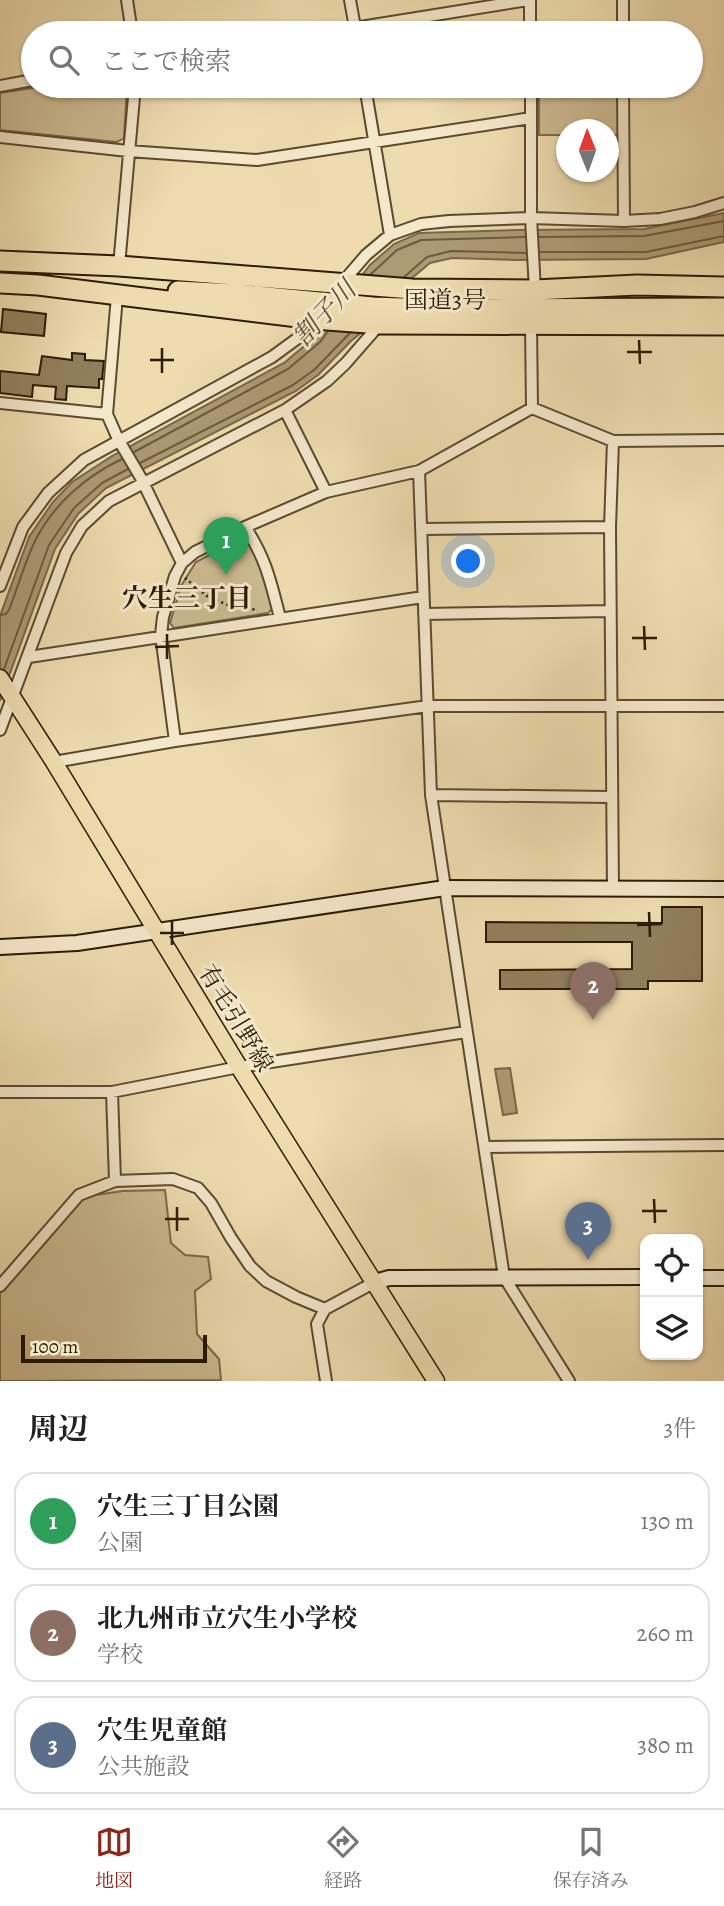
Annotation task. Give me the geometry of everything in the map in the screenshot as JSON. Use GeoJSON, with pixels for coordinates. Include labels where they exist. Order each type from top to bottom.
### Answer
{"type":"FeatureCollection","features":[{"type":"Feature","properties":{"kind":"highway","name":"国道3号"},"geometry":{"type":"LineString","coordinates":[[0,261],[119,266],[348,283],[419,302],[535,290],[637,285],[724,287]]}},
{"type":"Feature","properties":{"kind":"highway","name":"国道3号"},"geometry":{"type":"LineString","coordinates":[[0,283],[322,314],[376,324],[724,325]]}},
{"type":"Feature","properties":{"kind":"highway"},"geometry":{"type":"LineString","coordinates":[[322,314],[419,302],[724,308]]}},
{"type":"Feature","properties":{"kind":"main road","name":"有毛引野線"},"geometry":{"type":"LineString","coordinates":[[0,678],[436,1381]]}},
{"type":"Feature","properties":{"kind":"street"},"geometry":{"type":"LineString","coordinates":[[127,0],[130,21]]}},
{"type":"Feature","properties":{"kind":"street"},"geometry":{"type":"LineString","coordinates":[[350,0],[353,21]]}},
{"type":"Feature","properties":{"kind":"street"},"geometry":{"type":"LineString","coordinates":[[411,21],[529,0],[530,21]]}},
{"type":"Feature","properties":{"kind":"street"},"geometry":{"type":"LineString","coordinates":[[623,0],[623,21]]}},
{"type":"Feature","properties":{"kind":"street"},"geometry":{"type":"LineString","coordinates":[[0,86],[21,82]]}},
{"type":"Feature","properties":{"kind":"street"},"geometry":{"type":"LineString","coordinates":[[119,266],[134,98]]}},
{"type":"Feature","properties":{"kind":"street"},"geometry":{"type":"LineString","coordinates":[[367,98],[390,235]]}},
{"type":"Feature","properties":{"kind":"street"},"geometry":{"type":"LineString","coordinates":[[531,98],[531,221],[535,290]]}},
{"type":"Feature","properties":{"kind":"street"},"geometry":{"type":"LineString","coordinates":[[623,98],[624,221]]}},
{"type":"Feature","properties":{"kind":"street"},"geometry":{"type":"LineString","coordinates":[[0,137],[128,151],[257,160],[531,118]]}},
{"type":"Feature","properties":{"kind":"street"},"geometry":{"type":"LineString","coordinates":[[348,283],[366,255],[390,235],[421,224],[660,219],[724,203]]}},
{"type":"Feature","properties":{"kind":"street"},"geometry":{"type":"LineString","coordinates":[[117,296],[107,414],[182,563]]}},
{"type":"Feature","properties":{"kind":"street"},"geometry":{"type":"LineString","coordinates":[[0,586],[23,527],[48,493],[84,460],[121,443],[272,357],[298,338],[322,314]]}},
{"type":"Feature","properties":{"kind":"street"},"geometry":{"type":"LineString","coordinates":[[0,730],[66,553],[82,526],[109,501],[143,481],[285,410],[327,381],[346,363],[376,324]]}},
{"type":"Feature","properties":{"kind":"street"},"geometry":{"type":"LineString","coordinates":[[531,324],[532,408]]}},
{"type":"Feature","properties":{"kind":"street"},"geometry":{"type":"LineString","coordinates":[[0,403],[107,414]]}},
{"type":"Feature","properties":{"kind":"street"},"geometry":{"type":"LineString","coordinates":[[532,408],[613,441],[724,440]]}},
{"type":"Feature","properties":{"kind":"street"},"geometry":{"type":"LineString","coordinates":[[175,741],[161,635],[163,617],[175,576],[182,563],[195,552],[245,527],[326,492],[419,471],[532,408]]}},
{"type":"Feature","properties":{"kind":"street"},"geometry":{"type":"LineString","coordinates":[[285,410],[326,492]]}},
{"type":"Feature","properties":{"kind":"street"},"geometry":{"type":"LineString","coordinates":[[612,889],[610,527],[613,441]]}},
{"type":"Feature","properties":{"kind":"street"},"geometry":{"type":"LineString","coordinates":[[419,471],[431,795],[505,1277],[569,1381]]}},
{"type":"Feature","properties":{"kind":"street"},"geometry":{"type":"LineString","coordinates":[[245,527],[259,548],[280,618]]}},
{"type":"Feature","properties":{"kind":"street"},"geometry":{"type":"LineString","coordinates":[[421,529],[610,527]]}},
{"type":"Feature","properties":{"kind":"street"},"geometry":{"type":"LineString","coordinates":[[29,657],[423,597]]}},
{"type":"Feature","properties":{"kind":"street"},"geometry":{"type":"LineString","coordinates":[[424,614],[610,611]]}},
{"type":"Feature","properties":{"kind":"street"},"geometry":{"type":"LineString","coordinates":[[54,762],[175,741],[428,706],[724,706]]}},
{"type":"Feature","properties":{"kind":"street"},"geometry":{"type":"LineString","coordinates":[[431,795],[611,797]]}},
{"type":"Feature","properties":{"kind":"street"},"geometry":{"type":"LineString","coordinates":[[0,947],[77,943],[445,888],[724,888]]}},
{"type":"Feature","properties":{"kind":"street"},"geometry":{"type":"LineString","coordinates":[[0,1092],[112,1092],[239,1067],[466,1032]]}},
{"type":"Feature","properties":{"kind":"street"},"geometry":{"type":"LineString","coordinates":[[112,1092],[115,1181]]}},
{"type":"Feature","properties":{"kind":"street"},"geometry":{"type":"LineString","coordinates":[[486,1147],[724,1145]]}},
{"type":"Feature","properties":{"kind":"street"},"geometry":{"type":"LineString","coordinates":[[0,1286],[79,1195],[115,1181],[173,1179],[198,1188],[211,1203],[250,1266],[266,1281],[325,1309]]}},
{"type":"Feature","properties":{"kind":"street"},"geometry":{"type":"LineString","coordinates":[[326,1381],[317,1324],[325,1309],[375,1282],[389,1278],[640,1278]]}},
{"type":"Feature","properties":{"kind":"street"},"geometry":{"type":"LineString","coordinates":[[703,1278],[724,1278]]}},
{"type":"Feature","properties":{"kind":"path"},"geometry":{"type":"LineString","coordinates":[[175,576],[187,578],[207,596],[230,606],[253,608],[255,622]]}},
{"type":"Feature","properties":{"kind":"shaded area"},"geometry":{"type":"Polygon","coordinates":[[[21,90],[21,98],[126,98],[124,138],[117,142],[0,130],[0,93],[21,90]]]}},
{"type":"Feature","properties":{"kind":"shaded area"},"geometry":{"type":"Polygon","coordinates":[[[539,98],[618,98],[619,119],[556,119],[556,135],[539,135],[539,98]]]}},
{"type":"Feature","properties":{"kind":"shaded area"},"geometry":{"type":"Polygon","coordinates":[[[240,539],[247,543],[258,559],[273,608],[268,613],[174,628],[170,623],[181,586],[196,562],[240,539]]]}},
{"type":"Feature","properties":{"kind":"shaded area"},"geometry":{"type":"Polygon","coordinates":[[[165,1190],[171,1243],[185,1255],[208,1257],[211,1279],[195,1291],[197,1334],[219,1359],[221,1380],[0,1381],[0,1292],[81,1197],[123,1191],[165,1190]]]}},
{"type":"Feature","properties":{"kind":"water"},"geometry":{"type":"Polygon","coordinates":[[[724,213],[724,242],[646,259],[452,258],[430,263],[412,278],[373,323],[318,375],[296,391],[106,488],[78,514],[55,549],[0,701],[0,616],[29,537],[53,502],[72,482],[112,456],[284,363],[315,337],[370,265],[394,244],[419,233],[644,229],[724,213]]]}},
{"type":"Feature","properties":{"kind":"water"},"geometry":{"type":"Polygon","coordinates":[[[510,1068],[517,1113],[503,1115],[495,1069],[510,1068]]]}},
{"type":"Feature","properties":{"kind":"building"},"geometry":{"type":"Polygon","coordinates":[[[3,309],[46,314],[44,336],[1,332],[3,309]]]}},
{"type":"Feature","properties":{"kind":"building"},"geometry":{"type":"Polygon","coordinates":[[[72,353],[85,354],[85,360],[104,361],[99,388],[67,386],[66,400],[55,399],[56,387],[33,385],[32,397],[0,393],[0,371],[39,375],[42,356],[72,360],[72,353]]]}},
{"type":"Feature","properties":{"kind":"building"},"geometry":{"type":"Polygon","coordinates":[[[662,907],[702,907],[702,981],[648,981],[648,989],[500,989],[500,970],[632,969],[632,942],[486,942],[486,922],[662,923],[662,907]]]}},
{"type":"Feature","properties":{"kind":"place","name":"穴生三丁目公園"},"geometry":{"type":"Point","coordinates":[226,575]}},
{"type":"Feature","properties":{"kind":"place","name":"北九州市立穴生小学校"},"geometry":{"type":"Point","coordinates":[593,1020]}},
{"type":"Feature","properties":{"kind":"place","name":"穴生児童館"},"geometry":{"type":"Point","coordinates":[588,1260]}},
{"type":"Feature","properties":{"kind":"district","name":"穴生三丁目"},"geometry":{"type":"Point","coordinates":[187,598]}},
{"type":"Feature","properties":{"kind":"water label","name":"割子川"},"geometry":{"type":"Point","coordinates":[324,313]}}]}
